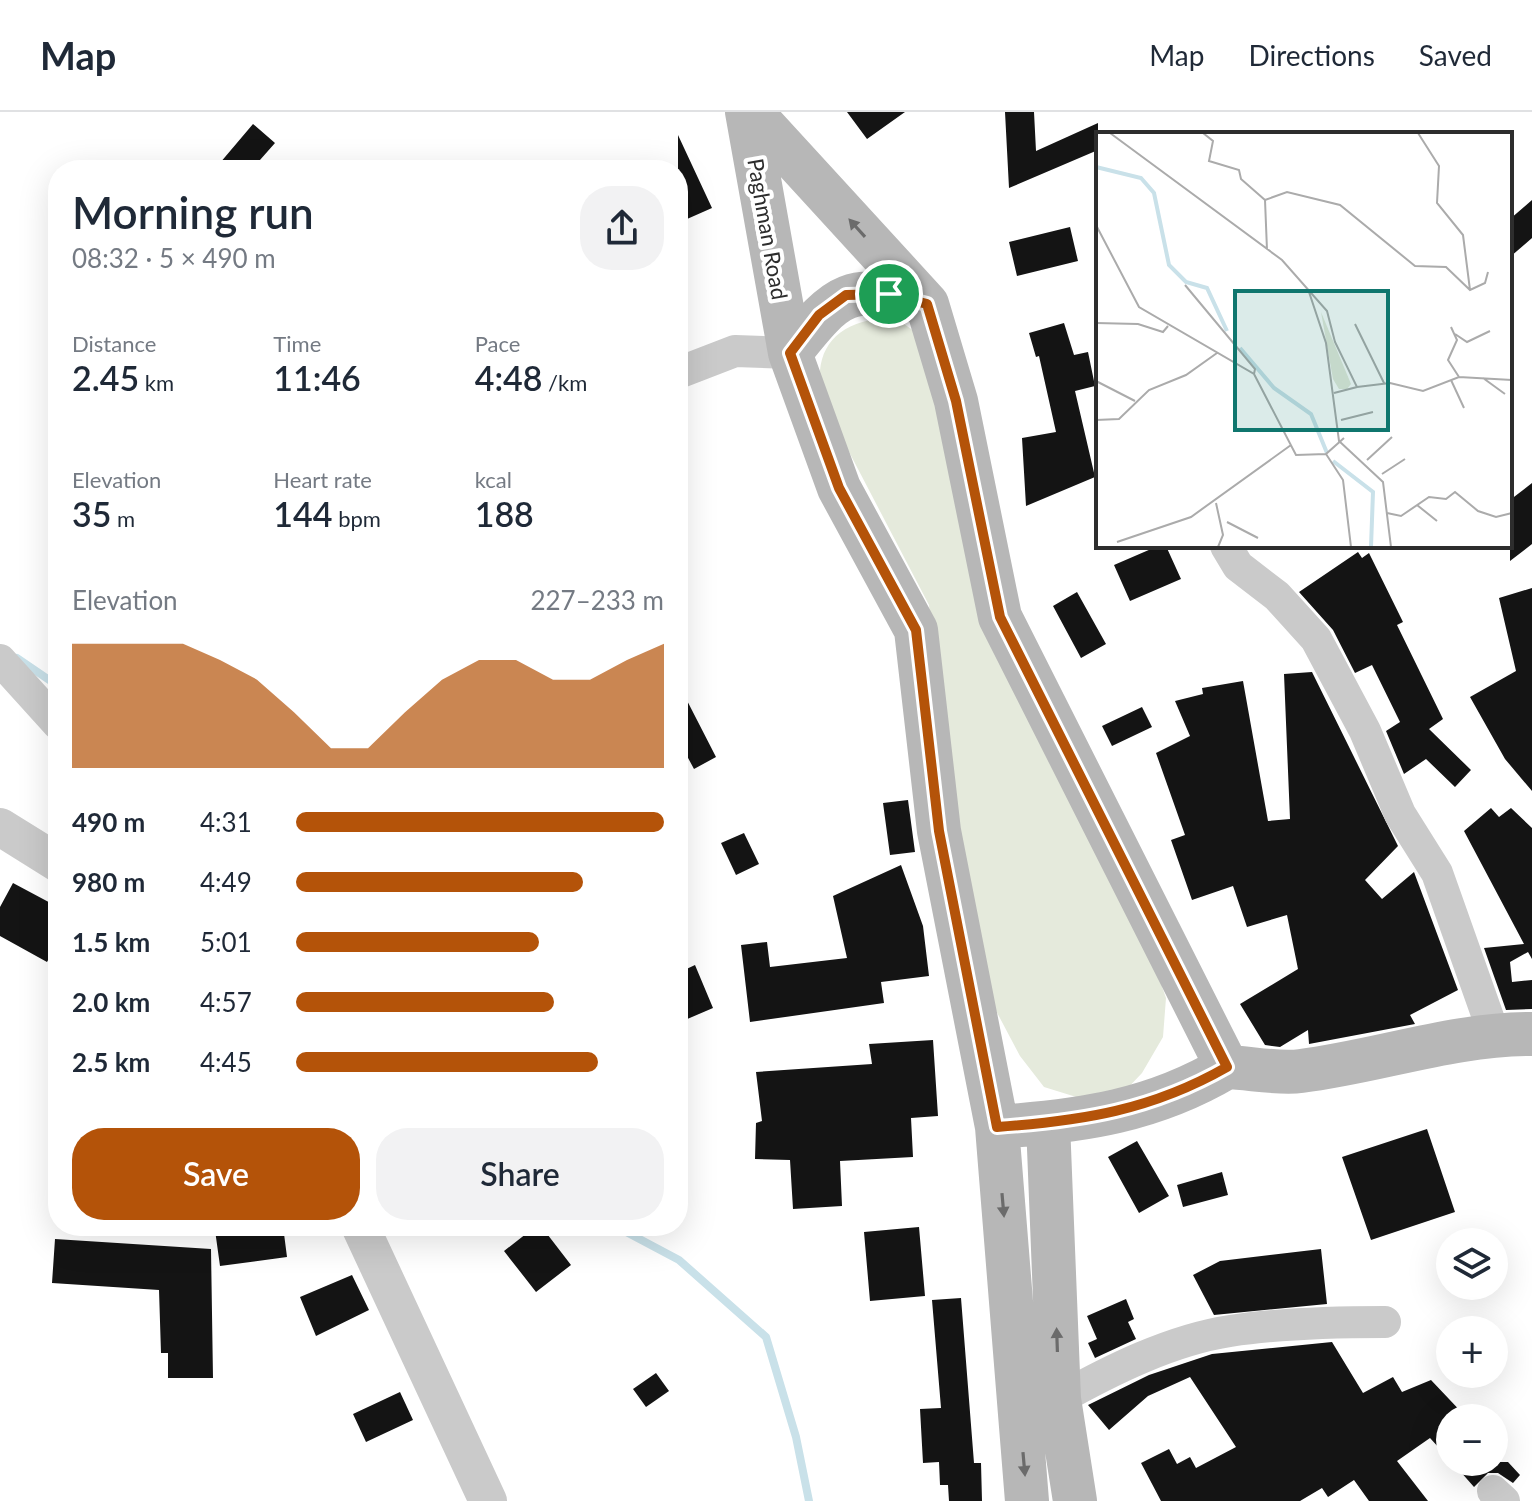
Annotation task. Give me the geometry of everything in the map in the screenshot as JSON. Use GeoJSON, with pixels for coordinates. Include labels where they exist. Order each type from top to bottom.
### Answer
{"type":"FeatureCollection","features":[{"type":"Feature","properties":{"kind":"main road"},"geometry":{"type":"LineString","coordinates":[[749,112],[927,304],[956,401],[1000,617],[1227,1067]]}},
{"type":"Feature","properties":{"kind":"main road","name":"Paghman Road"},"geometry":{"type":"LineString","coordinates":[[749,112],[790,353],[839,488],[916,630],[939,831],[997,1127],[1027,1501]]}},
{"type":"Feature","properties":{"kind":"main road"},"geometry":{"type":"LineString","coordinates":[[790,353],[819,315],[846,295],[889,294],[927,304]]}},
{"type":"Feature","properties":{"kind":"main road"},"geometry":{"type":"LineString","coordinates":[[997,1127],[1129,1111],[1200,1083],[1227,1067],[1297,1071],[1377,1058],[1438,1042],[1513,1034]]}},
{"type":"Feature","properties":{"kind":"main road"},"geometry":{"type":"LineString","coordinates":[[1048,1123],[1059,1399],[1075,1501]]}},
{"type":"Feature","properties":{"kind":"street"},"geometry":{"type":"LineString","coordinates":[[688,369],[735,351],[790,353]]}},
{"type":"Feature","properties":{"kind":"street"},"geometry":{"type":"LineString","coordinates":[[1227,548],[1238,566],[1277,596],[1316,639],[1365,731],[1400,814],[1437,873],[1513,1034]]}},
{"type":"Feature","properties":{"kind":"street"},"geometry":{"type":"LineString","coordinates":[[0,660],[48,713]]}},
{"type":"Feature","properties":{"kind":"street"},"geometry":{"type":"LineString","coordinates":[[0,827],[48,857]]}},
{"type":"Feature","properties":{"kind":"street"},"geometry":{"type":"LineString","coordinates":[[365,1236],[488,1501]]}},
{"type":"Feature","properties":{"kind":"street"},"geometry":{"type":"LineString","coordinates":[[1059,1399],[1097,1378],[1180,1344],[1230,1331],[1385,1322]]}},
{"type":"Feature","properties":{"kind":"shaded area"},"geometry":{"type":"Polygon","coordinates":[[[884,318],[904,324],[921,336],[976,602],[1133,904],[1166,998],[1163,1037],[1142,1073],[1124,1092],[1086,1100],[1044,1087],[1020,1056],[984,988],[939,715],[929,605],[823,402],[820,384],[820,368],[830,343],[851,326],[884,318]]]}},
{"type":"Feature","properties":{"kind":"building"},"geometry":{"type":"Polygon","coordinates":[[[847,112],[905,112],[867,139],[847,112]]]}},
{"type":"Feature","properties":{"kind":"building"},"geometry":{"type":"Polygon","coordinates":[[[1005,112],[1034,112],[1036,151],[1098,123],[1096,151],[1009,188],[1005,112]]]}},
{"type":"Feature","properties":{"kind":"building"},"geometry":{"type":"Polygon","coordinates":[[[253,124],[275,143],[260,160],[222,160],[253,124]]]}},
{"type":"Feature","properties":{"kind":"building"},"geometry":{"type":"Polygon","coordinates":[[[678,135],[712,208],[688,219],[688,160],[678,160],[678,135]]]}},
{"type":"Feature","properties":{"kind":"building"},"geometry":{"type":"Polygon","coordinates":[[[1532,200],[1532,238],[1512,255],[1512,217],[1532,200]]]}},
{"type":"Feature","properties":{"kind":"building"},"geometry":{"type":"Polygon","coordinates":[[[1070,227],[1078,261],[1017,276],[1009,242],[1070,227]]]}},
{"type":"Feature","properties":{"kind":"building"},"geometry":{"type":"Polygon","coordinates":[[[1064,323],[1074,355],[1088,352],[1095,386],[1075,391],[1095,477],[1026,506],[1022,438],[1056,432],[1039,356],[1036,357],[1029,333],[1064,323]]]}},
{"type":"Feature","properties":{"kind":"building"},"geometry":{"type":"Polygon","coordinates":[[[1532,483],[1532,544],[1510,561],[1512,548],[1512,498],[1532,483]]]}},
{"type":"Feature","properties":{"kind":"building"},"geometry":{"type":"Polygon","coordinates":[[[1153,548],[1167,548],[1181,579],[1130,601],[1114,565],[1153,548]]]}},
{"type":"Feature","properties":{"kind":"building"},"geometry":{"type":"Polygon","coordinates":[[[1358,552],[1362,558],[1369,553],[1403,622],[1397,625],[1443,719],[1429,729],[1471,770],[1455,787],[1426,759],[1404,774],[1386,731],[1400,722],[1372,665],[1355,673],[1333,630],[1299,592],[1358,552]]]}},
{"type":"Feature","properties":{"kind":"building"},"geometry":{"type":"Polygon","coordinates":[[[1532,588],[1532,791],[1505,759],[1470,697],[1516,671],[1499,598],[1532,588]]]}},
{"type":"Feature","properties":{"kind":"building"},"geometry":{"type":"Polygon","coordinates":[[[1077,592],[1106,644],[1081,658],[1053,606],[1077,592]]]}},
{"type":"Feature","properties":{"kind":"building"},"geometry":{"type":"Polygon","coordinates":[[[1312,672],[1398,846],[1365,880],[1382,899],[1414,872],[1458,990],[1410,1015],[1415,1024],[1309,1044],[1308,1030],[1280,1047],[1265,1045],[1240,1004],[1298,969],[1287,915],[1247,927],[1233,886],[1192,900],[1171,840],[1185,835],[1156,753],[1190,736],[1175,701],[1203,694],[1202,688],[1243,681],[1268,821],[1290,819],[1284,674],[1312,672]]]}},
{"type":"Feature","properties":{"kind":"building"},"geometry":{"type":"Polygon","coordinates":[[[688,702],[716,757],[694,769],[688,758],[688,702]]]}},
{"type":"Feature","properties":{"kind":"building"},"geometry":{"type":"Polygon","coordinates":[[[1142,707],[1152,727],[1112,746],[1102,726],[1142,707]]]}},
{"type":"Feature","properties":{"kind":"building"},"geometry":{"type":"Polygon","coordinates":[[[908,800],[915,852],[890,855],[883,803],[908,800]]]}},
{"type":"Feature","properties":{"kind":"building"},"geometry":{"type":"Polygon","coordinates":[[[1491,808],[1499,817],[1511,808],[1532,828],[1532,959],[1528,952],[1510,962],[1512,982],[1532,980],[1532,1009],[1506,1010],[1484,948],[1524,944],[1464,831],[1491,808]]]}},
{"type":"Feature","properties":{"kind":"building"},"geometry":{"type":"Polygon","coordinates":[[[744,833],[759,864],[736,875],[721,843],[744,833]]]}},
{"type":"Feature","properties":{"kind":"building"},"geometry":{"type":"Polygon","coordinates":[[[901,865],[923,926],[929,976],[881,982],[884,1003],[750,1022],[741,945],[767,942],[770,967],[847,958],[833,896],[901,865]]]}},
{"type":"Feature","properties":{"kind":"building"},"geometry":{"type":"Polygon","coordinates":[[[13,883],[48,902],[47,962],[0,936],[0,907],[13,883]]]}},
{"type":"Feature","properties":{"kind":"building"},"geometry":{"type":"Polygon","coordinates":[[[695,965],[713,1008],[688,1019],[688,968],[695,965]]]}},
{"type":"Feature","properties":{"kind":"building"},"geometry":{"type":"Polygon","coordinates":[[[933,1040],[938,1116],[911,1118],[913,1157],[840,1161],[842,1206],[793,1209],[790,1160],[755,1159],[756,1123],[762,1121],[756,1072],[872,1064],[869,1044],[933,1040]]]}},
{"type":"Feature","properties":{"kind":"building"},"geometry":{"type":"Polygon","coordinates":[[[1427,1129],[1455,1212],[1371,1240],[1342,1157],[1427,1129]]]}},
{"type":"Feature","properties":{"kind":"building"},"geometry":{"type":"Polygon","coordinates":[[[1137,1141],[1169,1196],[1139,1213],[1108,1157],[1137,1141]]]}},
{"type":"Feature","properties":{"kind":"building"},"geometry":{"type":"Polygon","coordinates":[[[1222,1172],[1228,1195],[1183,1207],[1177,1185],[1222,1172]]]}},
{"type":"Feature","properties":{"kind":"building"},"geometry":{"type":"Polygon","coordinates":[[[919,1227],[925,1296],[870,1301],[864,1232],[919,1227]]]}},
{"type":"Feature","properties":{"kind":"building"},"geometry":{"type":"Polygon","coordinates":[[[216,1236],[284,1236],[287,1257],[220,1266],[216,1236]]]}},
{"type":"Feature","properties":{"kind":"building"},"geometry":{"type":"Polygon","coordinates":[[[523,1236],[549,1236],[571,1265],[536,1292],[504,1251],[523,1236]]]}},
{"type":"Feature","properties":{"kind":"building"},"geometry":{"type":"Polygon","coordinates":[[[55,1239],[211,1249],[213,1378],[168,1378],[168,1353],[161,1353],[159,1290],[52,1283],[55,1239]]]}},
{"type":"Feature","properties":{"kind":"building"},"geometry":{"type":"Polygon","coordinates":[[[1321,1249],[1327,1304],[1214,1315],[1193,1275],[1220,1261],[1321,1249]]]}},
{"type":"Feature","properties":{"kind":"building"},"geometry":{"type":"Polygon","coordinates":[[[352,1275],[369,1310],[316,1336],[300,1297],[352,1275]]]}},
{"type":"Feature","properties":{"kind":"building"},"geometry":{"type":"Polygon","coordinates":[[[961,1298],[974,1463],[981,1463],[982,1501],[949,1501],[948,1485],[940,1485],[939,1462],[923,1463],[920,1409],[941,1408],[932,1300],[961,1298]]]}},
{"type":"Feature","properties":{"kind":"building"},"geometry":{"type":"Polygon","coordinates":[[[1126,1299],[1134,1319],[1128,1322],[1136,1339],[1095,1358],[1088,1343],[1097,1339],[1087,1316],[1126,1299]]]}},
{"type":"Feature","properties":{"kind":"building"},"geometry":{"type":"Polygon","coordinates":[[[1332,1342],[1363,1393],[1393,1377],[1402,1392],[1431,1380],[1454,1404],[1436,1404],[1436,1445],[1430,1438],[1397,1461],[1428,1501],[1369,1501],[1354,1480],[1328,1497],[1322,1488],[1300,1501],[1161,1501],[1141,1463],[1169,1449],[1177,1464],[1190,1457],[1196,1468],[1236,1447],[1190,1377],[1148,1396],[1109,1430],[1088,1405],[1149,1375],[1212,1354],[1332,1342]]]}},
{"type":"Feature","properties":{"kind":"building"},"geometry":{"type":"Polygon","coordinates":[[[656,1373],[669,1391],[646,1407],[633,1389],[656,1373]]]}},
{"type":"Feature","properties":{"kind":"building"},"geometry":{"type":"Polygon","coordinates":[[[400,1392],[413,1420],[366,1442],[353,1414],[400,1392]]]}},
{"type":"Feature","properties":{"kind":"building"},"geometry":{"type":"Polygon","coordinates":[[[1508,1462],[1520,1475],[1513,1483],[1502,1476],[1508,1476],[1508,1462]]]}},
{"type":"Feature","properties":{"kind":"building"},"geometry":{"type":"Polygon","coordinates":[[[1464,1476],[1485,1476],[1474,1487],[1464,1476]]]}},
{"type":"Feature","properties":{"kind":"waterway"},"geometry":{"type":"LineString","coordinates":[[17,658],[48,679]]}},
{"type":"Feature","properties":{"kind":"waterway"},"geometry":{"type":"LineString","coordinates":[[634,1236],[679,1260],[766,1337],[796,1437],[809,1501]]}},
{"type":"Feature","properties":{"kind":"route"},"geometry":{"type":"LineString","coordinates":[[889,294],[927,304],[956,401],[1000,617],[1227,1067],[1200,1083],[1129,1111],[997,1127],[939,831],[916,630],[839,488],[790,353],[819,315],[846,295],[889,294]]}}]}
